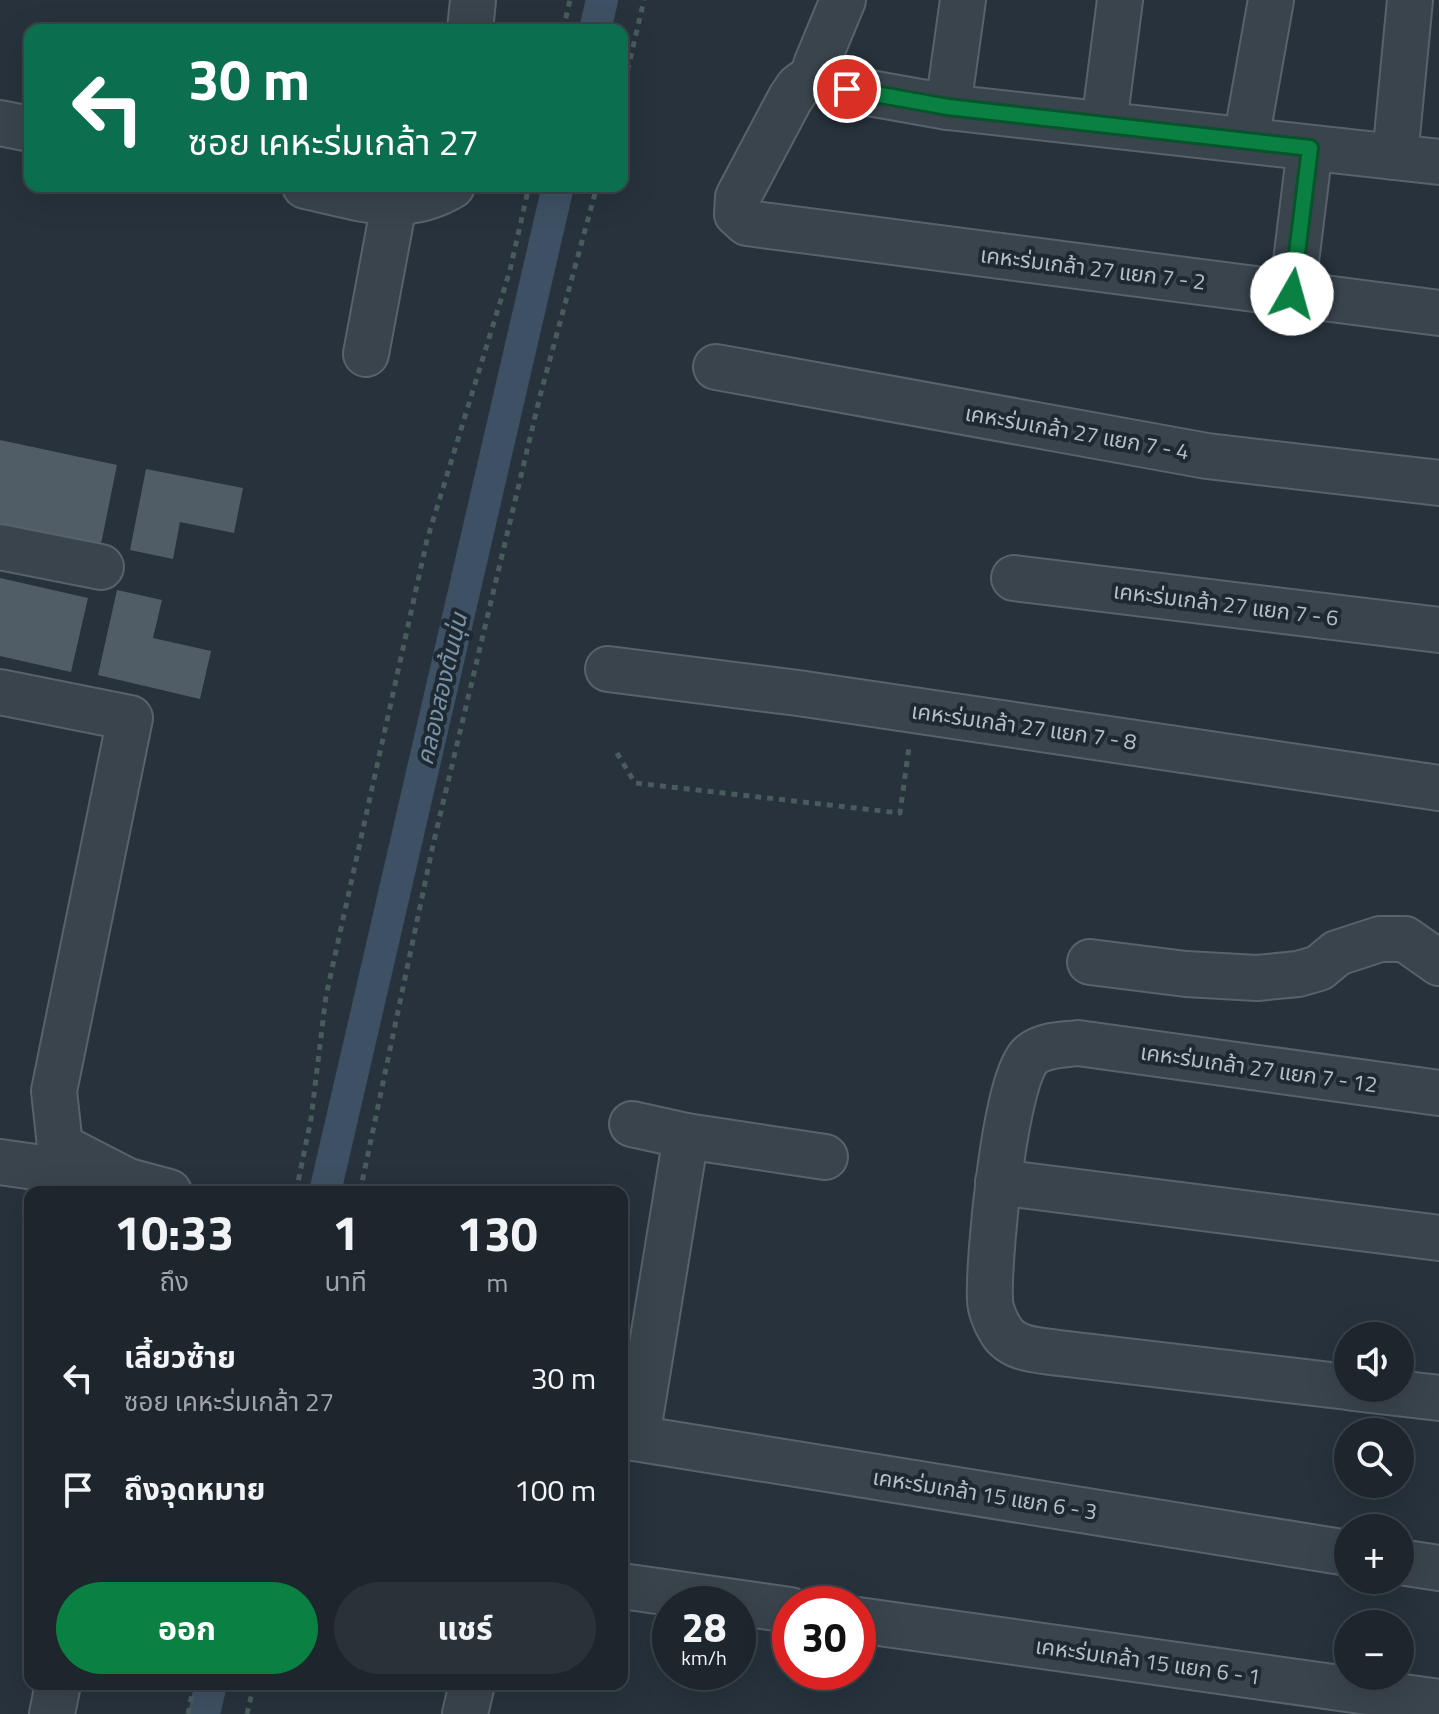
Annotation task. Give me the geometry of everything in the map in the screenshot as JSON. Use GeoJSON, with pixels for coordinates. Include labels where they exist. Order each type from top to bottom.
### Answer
{"type":"FeatureCollection","features":[{"type":"Feature","properties":{"kind":"street"},"geometry":{"type":"LineString","coordinates":[[471,24],[473,0]]}},
{"type":"Feature","properties":{"kind":"street"},"geometry":{"type":"LineString","coordinates":[[843,0],[816,65],[823,78],[847,89],[948,107],[1439,162]]}},
{"type":"Feature","properties":{"kind":"street"},"geometry":{"type":"LineString","coordinates":[[948,107],[963,0]]}},
{"type":"Feature","properties":{"kind":"street"},"geometry":{"type":"LineString","coordinates":[[1104,124],[1120,0]]}},
{"type":"Feature","properties":{"kind":"street"},"geometry":{"type":"LineString","coordinates":[[1246,140],[1271,0]]}},
{"type":"Feature","properties":{"kind":"street"},"geometry":{"type":"LineString","coordinates":[[1395,157],[1410,0]]}},
{"type":"Feature","properties":{"kind":"street","name":"เคหะร่มเกล้า 27 แยก 7 - 2"},"geometry":{"type":"LineString","coordinates":[[818,72],[798,87],[790,99],[738,197],[737,214],[747,223],[1439,313]]}},
{"type":"Feature","properties":{"kind":"street"},"geometry":{"type":"LineString","coordinates":[[0,123],[24,128]]}},
{"type":"Feature","properties":{"kind":"street"},"geometry":{"type":"LineString","coordinates":[[1292,294],[1310,148]]}},
{"type":"Feature","properties":{"kind":"street"},"geometry":{"type":"LineString","coordinates":[[335,192],[394,204],[442,192]]}},
{"type":"Feature","properties":{"kind":"street"},"geometry":{"type":"LineString","coordinates":[[366,354],[394,204]]}},
{"type":"Feature","properties":{"kind":"street","name":"เคหะร่มเกล้า 27 แยก 7 - 4"},"geometry":{"type":"LineString","coordinates":[[716,367],[1207,456],[1439,483]]}},
{"type":"Feature","properties":{"kind":"street"},"geometry":{"type":"LineString","coordinates":[[0,547],[101,567]]}},
{"type":"Feature","properties":{"kind":"street","name":"เคหะร่มเกล้า 27 แยก 7 - 6"},"geometry":{"type":"LineString","coordinates":[[1014,578],[1439,630]]}},
{"type":"Feature","properties":{"kind":"street","name":"เคหะร่มเกล้า 27 แยก 7 - 8"},"geometry":{"type":"LineString","coordinates":[[608,669],[914,710],[1439,788]]}},
{"type":"Feature","properties":{"kind":"street"},"geometry":{"type":"LineString","coordinates":[[0,692],[130,718],[54,1091],[60,1146],[149,1186]]}},
{"type":"Feature","properties":{"kind":"street"},"geometry":{"type":"LineString","coordinates":[[1090,962],[1186,974],[1257,978],[1298,974],[1319,968],[1337,953],[1380,939],[1405,939],[1439,963]]}},
{"type":"Feature","properties":{"kind":"street","name":"เคหะร่มเกล้า 27 แยก 7 - 12"},"geometry":{"type":"LineString","coordinates":[[1334,1386],[1059,1353],[1019,1346],[1001,1331],[990,1302],[998,1182],[1016,1080],[1029,1056],[1044,1048],[1078,1043],[1439,1093]]}},
{"type":"Feature","properties":{"kind":"street"},"geometry":{"type":"LineString","coordinates":[[632,1124],[686,1136],[825,1157]]}},
{"type":"Feature","properties":{"kind":"street"},"geometry":{"type":"LineString","coordinates":[[629,1436],[686,1136]]}},
{"type":"Feature","properties":{"kind":"street"},"geometry":{"type":"LineString","coordinates":[[0,1162],[149,1186]]}},
{"type":"Feature","properties":{"kind":"street"},"geometry":{"type":"LineString","coordinates":[[998,1182],[1439,1238]]}},
{"type":"Feature","properties":{"kind":"street","name":"เคหะร่มเกล้า 27 แยก 7 - 12"},"geometry":{"type":"LineString","coordinates":[[1414,1395],[1439,1398]]}},
{"type":"Feature","properties":{"kind":"street","name":"เคหะร่มเกล้า 15 แยก 6 - 3"},"geometry":{"type":"LineString","coordinates":[[629,1436],[1334,1551]]}},
{"type":"Feature","properties":{"kind":"street"},"geometry":{"type":"LineString","coordinates":[[1414,1564],[1439,1568]]}},
{"type":"Feature","properties":{"kind":"street"},"geometry":{"type":"LineString","coordinates":[[628,1587],[772,1607]]}},
{"type":"Feature","properties":{"kind":"street","name":"เคหะร่มเกล้า 15 แยก 6 - 1"},"geometry":{"type":"LineString","coordinates":[[876,1623],[1439,1702]]}},
{"type":"Feature","properties":{"kind":"street"},"geometry":{"type":"LineString","coordinates":[[52,1714],[57,1690]]}},
{"type":"Feature","properties":{"kind":"street"},"geometry":{"type":"LineString","coordinates":[[465,1714],[471,1690]]}},
{"type":"Feature","properties":{"kind":"path"},"geometry":{"type":"LineString","coordinates":[[564,24],[570,0]]}},
{"type":"Feature","properties":{"kind":"path"},"geometry":{"type":"LineString","coordinates":[[628,68],[644,0]]}},
{"type":"Feature","properties":{"kind":"path"},"geometry":{"type":"LineString","coordinates":[[297,1186],[311,1119],[326,996],[423,555],[510,270],[528,192]]}},
{"type":"Feature","properties":{"kind":"path"},"geometry":{"type":"LineString","coordinates":[[361,1186],[433,845],[540,396],[595,192]]}},
{"type":"Feature","properties":{"kind":"path"},"geometry":{"type":"LineString","coordinates":[[617,753],[635,783],[900,813],[914,710]]}},
{"type":"Feature","properties":{"kind":"path"},"geometry":{"type":"LineString","coordinates":[[188,1714],[193,1690]]}},
{"type":"Feature","properties":{"kind":"path"},"geometry":{"type":"LineString","coordinates":[[247,1714],[253,1690]]}},
{"type":"Feature","properties":{"kind":"building"},"geometry":{"type":"Polygon","coordinates":[[[0,440],[117,465],[101,544],[0,523],[0,440]]]}},
{"type":"Feature","properties":{"kind":"building"},"geometry":{"type":"Polygon","coordinates":[[[146,469],[243,488],[234,533],[180,522],[173,559],[130,550],[146,469]]]}},
{"type":"Feature","properties":{"kind":"building"},"geometry":{"type":"Polygon","coordinates":[[[0,578],[88,598],[71,672],[0,656],[0,578]]]}},
{"type":"Feature","properties":{"kind":"building"},"geometry":{"type":"Polygon","coordinates":[[[117,590],[162,600],[153,638],[211,651],[200,699],[98,675],[117,590]]]}},
{"type":"Feature","properties":{"kind":"waterway","name":"คลองสองต้นนุ่น"},"geometry":{"type":"LineString","coordinates":[[596,24],[602,0]]}},
{"type":"Feature","properties":{"kind":"waterway","name":"คลองสองต้นนุ่น"},"geometry":{"type":"LineString","coordinates":[[326,1186],[557,192]]}},
{"type":"Feature","properties":{"kind":"waterway","name":"คลองสองต้นนุ่น"},"geometry":{"type":"LineString","coordinates":[[204,1714],[210,1690]]}},
{"type":"Feature","properties":{"kind":"route"},"geometry":{"type":"LineString","coordinates":[[847,89],[948,107],[1310,148],[1292,294]]}}]}
